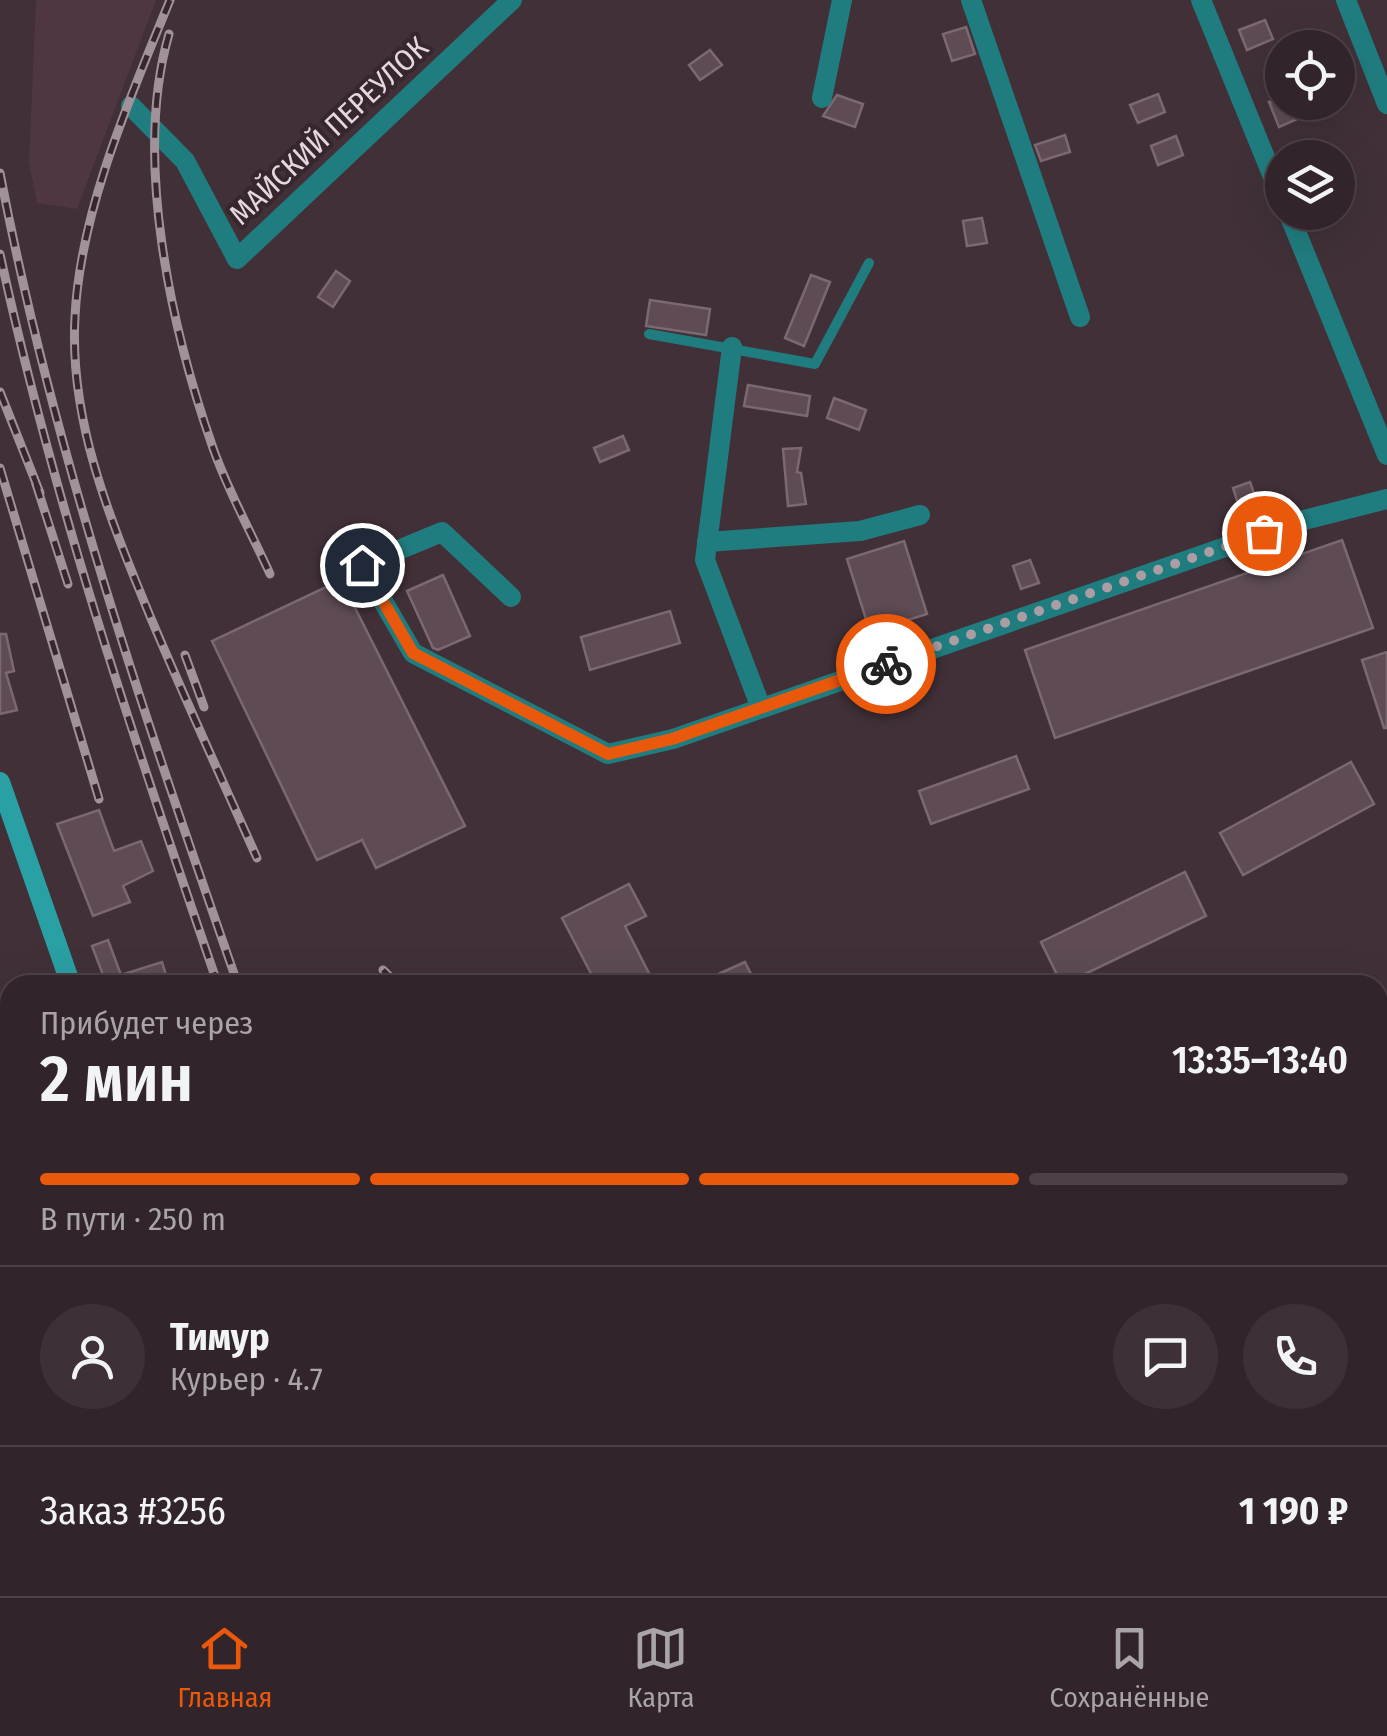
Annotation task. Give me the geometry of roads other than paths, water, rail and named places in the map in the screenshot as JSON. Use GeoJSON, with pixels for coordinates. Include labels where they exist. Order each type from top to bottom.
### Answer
{"type":"FeatureCollection","features":[{"type":"Feature","properties":{"kind":"main road"},"geometry":{"type":"LineString","coordinates":[[0,782],[68,975]]}},
{"type":"Feature","properties":{"kind":"street","name":"МАЙСКИЙ ПЕРЕУЛОК"},"geometry":{"type":"LineString","coordinates":[[131,106],[185,161],[236,259],[512,0]]}},
{"type":"Feature","properties":{"kind":"street"},"geometry":{"type":"LineString","coordinates":[[822,98],[842,0]]}},
{"type":"Feature","properties":{"kind":"street"},"geometry":{"type":"LineString","coordinates":[[971,0],[1080,317]]}},
{"type":"Feature","properties":{"kind":"street"},"geometry":{"type":"LineString","coordinates":[[1201,0],[1265,158]]}},
{"type":"Feature","properties":{"kind":"street"},"geometry":{"type":"LineString","coordinates":[[1346,0],[1387,104]]}},
{"type":"Feature","properties":{"kind":"street"},"geometry":{"type":"LineString","coordinates":[[1295,230],[1387,455]]}},
{"type":"Feature","properties":{"kind":"street"},"geometry":{"type":"LineString","coordinates":[[732,347],[704,560],[762,708]]}},
{"type":"Feature","properties":{"kind":"street"},"geometry":{"type":"LineString","coordinates":[[511,597],[442,532],[362,565],[413,653],[608,754],[672,739],[1300,521],[1387,499]]}},
{"type":"Feature","properties":{"kind":"street"},"geometry":{"type":"LineString","coordinates":[[707,542],[860,531],[920,515]]}},
{"type":"Feature","properties":{"kind":"lane"},"geometry":{"type":"LineString","coordinates":[[649,334],[815,364],[869,263]]}},
{"type":"Feature","properties":{"kind":"railway"},"geometry":{"type":"LineString","coordinates":[[170,0],[109,156],[86,237],[75,317],[75,356],[86,433],[121,544],[257,858]]}},
{"type":"Feature","properties":{"kind":"railway"},"geometry":{"type":"LineString","coordinates":[[169,34],[159,82],[155,134],[156,188],[171,297],[213,448],[270,574]]}},
{"type":"Feature","properties":{"kind":"railway"},"geometry":{"type":"LineString","coordinates":[[0,173],[46,380],[74,482],[136,684],[235,975]]}},
{"type":"Feature","properties":{"kind":"railway"},"geometry":{"type":"LineString","coordinates":[[0,254],[71,531],[215,975]]}},
{"type":"Feature","properties":{"kind":"railway"},"geometry":{"type":"LineString","coordinates":[[0,392],[40,493]]}},
{"type":"Feature","properties":{"kind":"railway"},"geometry":{"type":"LineString","coordinates":[[0,468],[99,799]]}},
{"type":"Feature","properties":{"kind":"railway"},"geometry":{"type":"LineString","coordinates":[[36,484],[68,584]]}},
{"type":"Feature","properties":{"kind":"railway"},"geometry":{"type":"LineString","coordinates":[[185,655],[204,707]]}},
{"type":"Feature","properties":{"kind":"railway"},"geometry":{"type":"LineString","coordinates":[[383,970],[388,975]]}}]}
